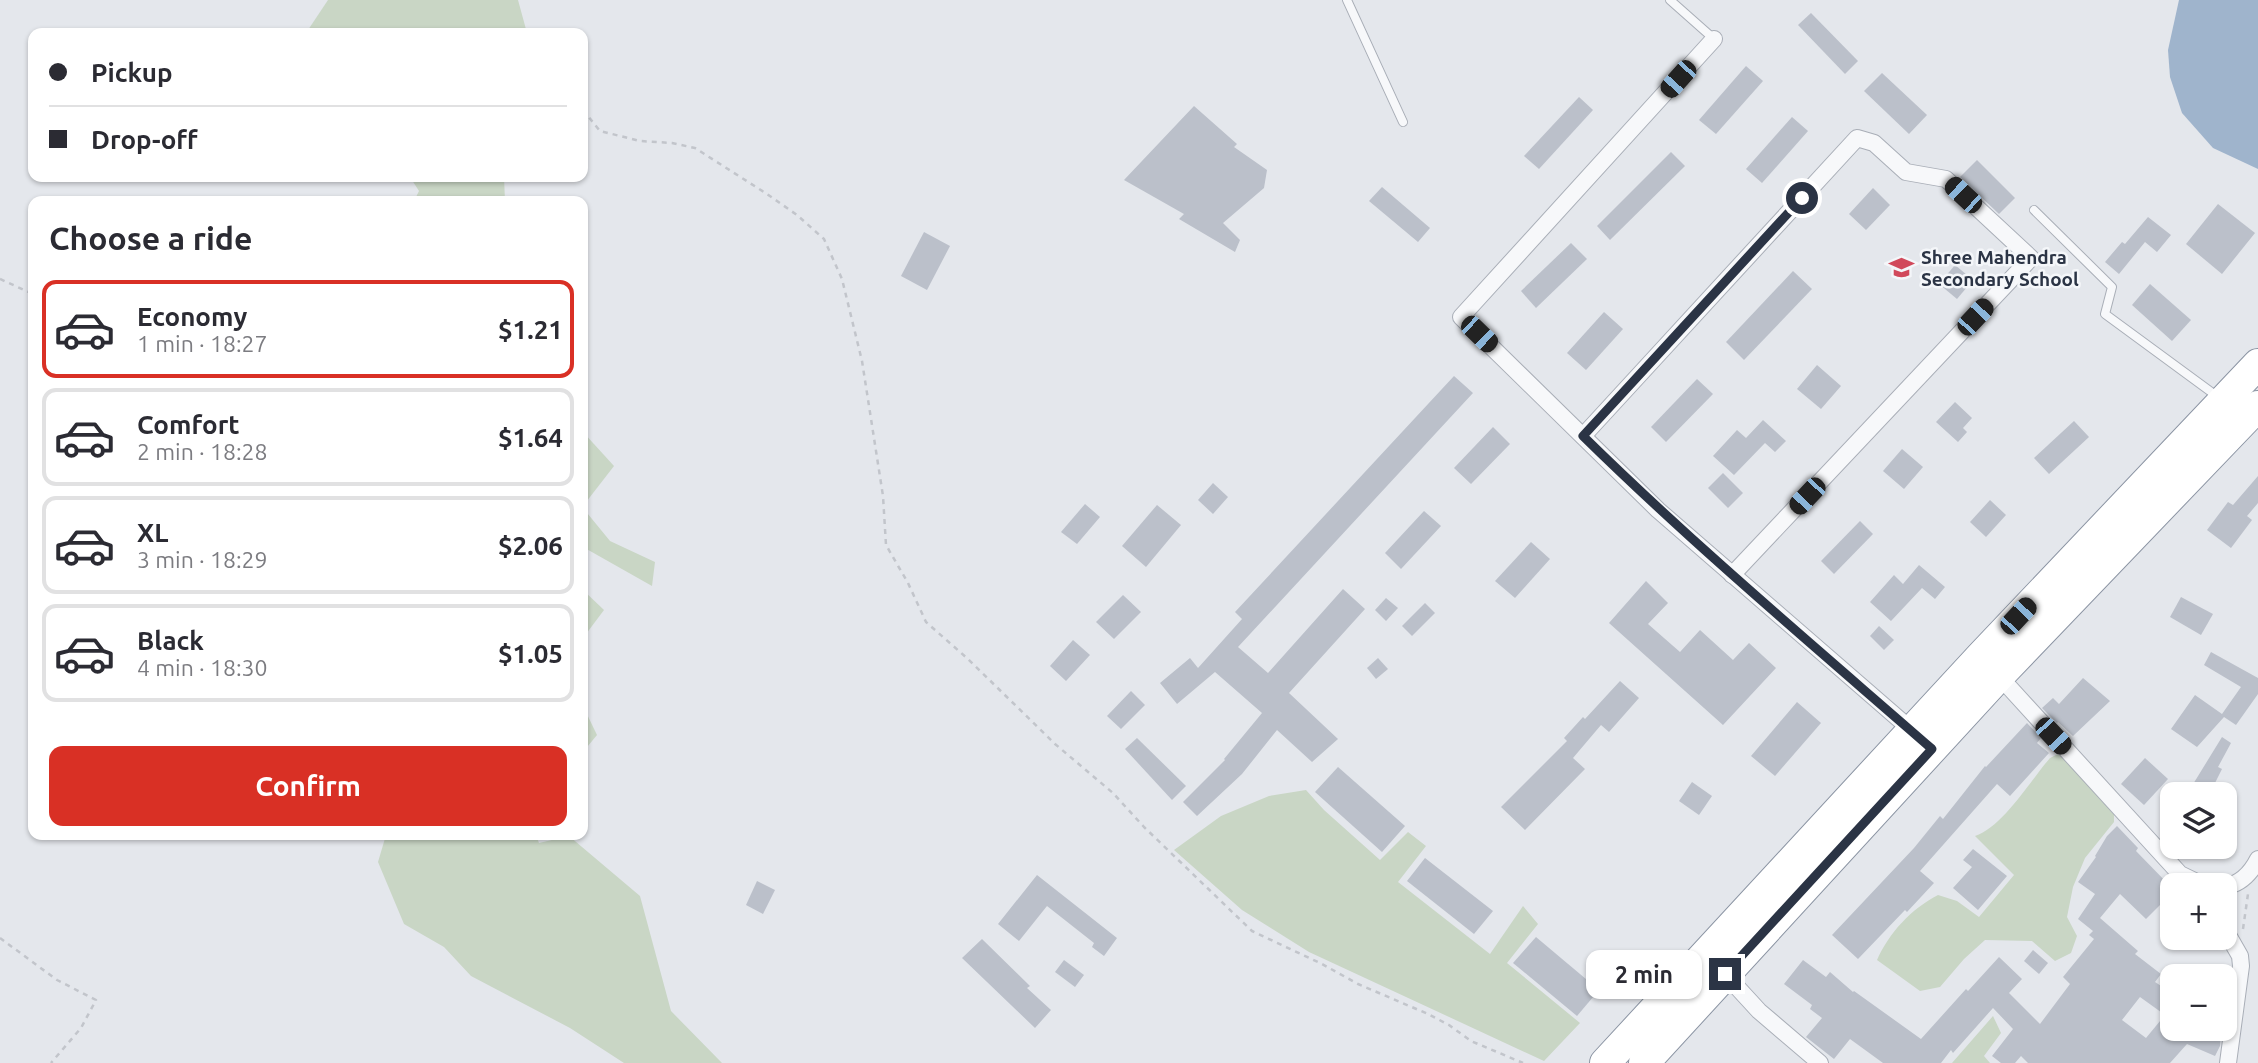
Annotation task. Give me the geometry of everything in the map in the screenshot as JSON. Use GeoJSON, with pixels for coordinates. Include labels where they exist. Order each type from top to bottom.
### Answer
{"type":"FeatureCollection","features":[{"type":"Feature","properties":{"kind":"highway"},"geometry":{"type":"LineString","coordinates":[[1644,1063],[1725,974],[1922,740],[2258,364]]}},
{"type":"Feature","properties":{"kind":"highway"},"geometry":{"type":"LineString","coordinates":[[1605,1063],[1922,740],[1999,676],[2258,406]]}},
{"type":"Feature","properties":{"kind":"street"},"geometry":{"type":"LineString","coordinates":[[1714,39],[1461,317],[1658,510],[1922,740]]}},
{"type":"Feature","properties":{"kind":"street"},"geometry":{"type":"LineString","coordinates":[[1583,436],[1857,138],[1874,143],[1906,172],[1946,179],[2031,258],[1732,576]]}},
{"type":"Feature","properties":{"kind":"street"},"geometry":{"type":"LineString","coordinates":[[1999,676],[2179,873]]}},
{"type":"Feature","properties":{"kind":"street"},"geometry":{"type":"LineString","coordinates":[[2237,880],[2254,866]]}},
{"type":"Feature","properties":{"kind":"street"},"geometry":{"type":"LineString","coordinates":[[2228,1063],[2241,966],[2237,950]]}},
{"type":"Feature","properties":{"kind":"street"},"geometry":{"type":"LineString","coordinates":[[1725,974],[1759,1011],[1820,1063]]}},
{"type":"Feature","properties":{"kind":"lane"},"geometry":{"type":"LineString","coordinates":[[1347,0],[1403,122]]}},
{"type":"Feature","properties":{"kind":"lane"},"geometry":{"type":"LineString","coordinates":[[1670,0],[1714,39]]}},
{"type":"Feature","properties":{"kind":"lane"},"geometry":{"type":"LineString","coordinates":[[2034,210],[2112,287],[2105,314],[2223,401]]}},
{"type":"Feature","properties":{"kind":"path"},"geometry":{"type":"LineString","coordinates":[[588,116],[600,131],[640,141],[695,148],[777,201],[824,239],[842,279],[862,361],[883,496],[886,545],[926,622],[1055,744],[1113,793],[1144,827],[1252,931],[1358,984],[1449,1024],[1471,1041],[1523,1063]]}},
{"type":"Feature","properties":{"kind":"path"},"geometry":{"type":"LineString","coordinates":[[0,279],[28,292]]}},
{"type":"Feature","properties":{"kind":"path"},"geometry":{"type":"LineString","coordinates":[[2240,956],[2254,866]]}},
{"type":"Feature","properties":{"kind":"path"},"geometry":{"type":"LineString","coordinates":[[0,938],[57,980],[96,1000],[80,1028],[51,1063]]}},
{"type":"Feature","properties":{"kind":"green space"},"geometry":{"type":"Polygon","coordinates":[[[328,0],[518,0],[526,28],[309,28],[328,0]]]}},
{"type":"Feature","properties":{"kind":"green space"},"geometry":{"type":"Polygon","coordinates":[[[413,182],[504,182],[505,196],[416,196],[419,191],[413,182]]]}},
{"type":"Feature","properties":{"kind":"green space"},"geometry":{"type":"Polygon","coordinates":[[[588,437],[614,466],[588,500],[588,437]]]}},
{"type":"Feature","properties":{"kind":"green space"},"geometry":{"type":"Polygon","coordinates":[[[588,514],[610,541],[655,562],[652,586],[588,550],[588,514]]]}},
{"type":"Feature","properties":{"kind":"green space"},"geometry":{"type":"Polygon","coordinates":[[[588,595],[604,610],[588,631],[588,595]]]}},
{"type":"Feature","properties":{"kind":"green space"},"geometry":{"type":"Polygon","coordinates":[[[588,716],[597,735],[588,746],[588,716]]]}},
{"type":"Feature","properties":{"kind":"green space"},"geometry":{"type":"Polygon","coordinates":[[[2058,754],[2091,783],[2114,814],[2114,822],[2085,858],[2073,887],[2067,917],[2077,936],[2071,953],[2055,961],[2032,941],[1985,940],[1940,987],[1920,991],[1877,960],[1882,950],[1894,931],[1910,915],[1938,895],[1957,901],[1979,917],[2014,875],[1975,836],[1996,823],[2050,758],[2058,754]]]}},
{"type":"Feature","properties":{"kind":"green space"},"geometry":{"type":"Polygon","coordinates":[[[1306,790],[1324,810],[1380,860],[1408,832],[1426,846],[1398,882],[1490,954],[1523,906],[1538,924],[1507,963],[1580,1023],[1544,1061],[1309,952],[1242,910],[1174,850],[1221,816],[1269,796],[1306,790]]]}},
{"type":"Feature","properties":{"kind":"green space"},"geometry":{"type":"Polygon","coordinates":[[[385,840],[538,840],[539,843],[574,840],[640,896],[671,1011],[722,1063],[624,1063],[570,1028],[471,976],[444,947],[404,924],[378,862],[385,840]]]}},
{"type":"Feature","properties":{"kind":"green space"},"geometry":{"type":"Polygon","coordinates":[[[1993,1016],[2001,1033],[1984,1056],[1990,1063],[1952,1063],[1993,1016]]]}},
{"type":"Feature","properties":{"kind":"water"},"geometry":{"type":"Polygon","coordinates":[[[2179,0],[2258,0],[2258,169],[2213,148],[2182,113],[2170,77],[2168,50],[2179,0]]]}},
{"type":"Feature","properties":{"kind":"building"},"geometry":{"type":"Polygon","coordinates":[[[1811,13],[1858,61],[1845,74],[1798,25],[1811,13]]]}},
{"type":"Feature","properties":{"kind":"building"},"geometry":{"type":"Polygon","coordinates":[[[1746,66],[1763,81],[1716,134],[1699,120],[1746,66]]]}},
{"type":"Feature","properties":{"kind":"building"},"geometry":{"type":"Polygon","coordinates":[[[1882,73],[1927,115],[1909,134],[1864,91],[1882,73]]]}},
{"type":"Feature","properties":{"kind":"building"},"geometry":{"type":"Polygon","coordinates":[[[1579,97],[1593,110],[1539,169],[1524,156],[1579,97]]]}},
{"type":"Feature","properties":{"kind":"building"},"geometry":{"type":"Polygon","coordinates":[[[1194,106],[1237,144],[1234,147],[1267,170],[1264,188],[1223,223],[1240,240],[1235,252],[1179,219],[1184,214],[1124,180],[1194,106]]]}},
{"type":"Feature","properties":{"kind":"building"},"geometry":{"type":"Polygon","coordinates":[[[1792,117],[1808,131],[1762,183],[1746,169],[1792,117]]]}},
{"type":"Feature","properties":{"kind":"building"},"geometry":{"type":"Polygon","coordinates":[[[1671,152],[1685,166],[1610,240],[1597,226],[1671,152]]]}},
{"type":"Feature","properties":{"kind":"building"},"geometry":{"type":"Polygon","coordinates":[[[1977,160],[2015,198],[1999,214],[1960,177],[1977,160]]]}},
{"type":"Feature","properties":{"kind":"building"},"geometry":{"type":"Polygon","coordinates":[[[1382,187],[1430,228],[1418,242],[1369,201],[1382,187]]]}},
{"type":"Feature","properties":{"kind":"building"},"geometry":{"type":"Polygon","coordinates":[[[1873,188],[1890,205],[1866,230],[1849,214],[1873,188]]]}},
{"type":"Feature","properties":{"kind":"building"},"geometry":{"type":"Polygon","coordinates":[[[2218,204],[2255,233],[2222,274],[2186,244],[2218,204]]]}},
{"type":"Feature","properties":{"kind":"building"},"geometry":{"type":"Polygon","coordinates":[[[2148,217],[2171,235],[2157,252],[2145,242],[2119,274],[2105,262],[2148,217]]]}},
{"type":"Feature","properties":{"kind":"building"},"geometry":{"type":"Polygon","coordinates":[[[924,232],[950,246],[927,290],[901,276],[924,232]]]}},
{"type":"Feature","properties":{"kind":"building"},"geometry":{"type":"Polygon","coordinates":[[[1571,243],[1587,259],[1536,308],[1521,291],[1571,243]]]}},
{"type":"Feature","properties":{"kind":"building"},"geometry":{"type":"Polygon","coordinates":[[[1955,265],[1973,280],[1957,299],[1939,284],[1955,265]]]}},
{"type":"Feature","properties":{"kind":"building"},"geometry":{"type":"Polygon","coordinates":[[[1793,271],[1812,289],[1744,360],[1726,342],[1793,271]]]}},
{"type":"Feature","properties":{"kind":"building"},"geometry":{"type":"Polygon","coordinates":[[[2150,284],[2191,320],[2172,341],[2132,305],[2150,284]]]}},
{"type":"Feature","properties":{"kind":"building"},"geometry":{"type":"Polygon","coordinates":[[[1604,312],[1623,329],[1586,370],[1567,353],[1604,312]]]}},
{"type":"Feature","properties":{"kind":"building"},"geometry":{"type":"Polygon","coordinates":[[[1817,365],[1841,386],[1821,409],[1797,389],[1817,365]]]}},
{"type":"Feature","properties":{"kind":"building"},"geometry":{"type":"Polygon","coordinates":[[[1454,376],[1473,393],[1238,647],[1268,673],[1343,589],[1365,609],[1289,693],[1338,739],[1312,762],[1277,730],[1242,774],[1197,816],[1183,802],[1225,760],[1262,713],[1215,672],[1177,704],[1160,683],[1190,658],[1198,668],[1242,619],[1235,612],[1454,376]]]}},
{"type":"Feature","properties":{"kind":"building"},"geometry":{"type":"Polygon","coordinates":[[[1697,379],[1713,394],[1666,442],[1651,427],[1697,379]]]}},
{"type":"Feature","properties":{"kind":"building"},"geometry":{"type":"Polygon","coordinates":[[[1955,402],[1972,418],[1963,428],[1967,432],[1958,442],[1936,422],[1955,402]]]}},
{"type":"Feature","properties":{"kind":"building"},"geometry":{"type":"Polygon","coordinates":[[[1763,420],[1786,441],[1775,452],[1765,443],[1734,475],[1713,456],[1737,430],[1746,438],[1763,420]]]}},
{"type":"Feature","properties":{"kind":"building"},"geometry":{"type":"Polygon","coordinates":[[[2074,421],[2089,437],[2049,474],[2034,458],[2074,421]]]}},
{"type":"Feature","properties":{"kind":"building"},"geometry":{"type":"Polygon","coordinates":[[[1493,427],[1510,444],[1471,484],[1454,468],[1493,427]]]}},
{"type":"Feature","properties":{"kind":"building"},"geometry":{"type":"Polygon","coordinates":[[[1902,449],[1923,467],[1904,489],[1883,471],[1902,449]]]}},
{"type":"Feature","properties":{"kind":"building"},"geometry":{"type":"Polygon","coordinates":[[[1723,473],[1743,493],[1728,508],[1708,488],[1723,473]]]}},
{"type":"Feature","properties":{"kind":"building"},"geometry":{"type":"Polygon","coordinates":[[[2258,476],[2258,503],[2247,516],[2252,520],[2231,548],[2207,530],[2228,502],[2233,505],[2258,476]]]}},
{"type":"Feature","properties":{"kind":"building"},"geometry":{"type":"Polygon","coordinates":[[[1213,483],[1228,497],[1213,514],[1198,500],[1213,483]]]}},
{"type":"Feature","properties":{"kind":"building"},"geometry":{"type":"Polygon","coordinates":[[[1990,500],[2006,515],[1986,537],[1970,522],[1990,500]]]}},
{"type":"Feature","properties":{"kind":"building"},"geometry":{"type":"Polygon","coordinates":[[[1085,504],[1100,517],[1077,544],[1061,532],[1085,504]]]}},
{"type":"Feature","properties":{"kind":"building"},"geometry":{"type":"Polygon","coordinates":[[[1157,505],[1181,525],[1146,567],[1122,546],[1157,505]]]}},
{"type":"Feature","properties":{"kind":"building"},"geometry":{"type":"Polygon","coordinates":[[[1424,511],[1441,526],[1401,569],[1385,553],[1424,511]]]}},
{"type":"Feature","properties":{"kind":"building"},"geometry":{"type":"Polygon","coordinates":[[[1860,521],[1873,534],[1834,574],[1821,561],[1860,521]]]}},
{"type":"Feature","properties":{"kind":"building"},"geometry":{"type":"Polygon","coordinates":[[[1531,542],[1550,559],[1515,598],[1495,581],[1531,542]]]}},
{"type":"Feature","properties":{"kind":"building"},"geometry":{"type":"Polygon","coordinates":[[[1919,565],[1945,587],[1935,599],[1922,588],[1891,621],[1870,602],[1894,575],[1903,584],[1919,565]]]}},
{"type":"Feature","properties":{"kind":"building"},"geometry":{"type":"Polygon","coordinates":[[[1646,581],[1668,603],[1648,624],[1680,652],[1700,630],[1733,660],[1749,643],[1776,668],[1723,725],[1609,623],[1646,581]]]}},
{"type":"Feature","properties":{"kind":"building"},"geometry":{"type":"Polygon","coordinates":[[[1123,595],[1141,612],[1114,639],[1096,622],[1123,595]]]}},
{"type":"Feature","properties":{"kind":"building"},"geometry":{"type":"Polygon","coordinates":[[[2181,597],[2213,614],[2201,635],[2170,617],[2181,597]]]}},
{"type":"Feature","properties":{"kind":"building"},"geometry":{"type":"Polygon","coordinates":[[[1386,598],[1398,608],[1386,621],[1375,610],[1386,598]]]}},
{"type":"Feature","properties":{"kind":"building"},"geometry":{"type":"Polygon","coordinates":[[[1425,603],[1435,613],[1412,636],[1402,626],[1425,603]]]}},
{"type":"Feature","properties":{"kind":"building"},"geometry":{"type":"Polygon","coordinates":[[[1879,626],[1894,640],[1884,650],[1870,636],[1879,626]]]}},
{"type":"Feature","properties":{"kind":"building"},"geometry":{"type":"Polygon","coordinates":[[[1073,640],[1090,655],[1066,681],[1050,666],[1073,640]]]}},
{"type":"Feature","properties":{"kind":"building"},"geometry":{"type":"Polygon","coordinates":[[[2211,652],[2258,678],[2258,694],[2236,725],[2224,717],[2197,747],[2171,729],[2195,695],[2222,714],[2241,687],[2204,665],[2211,652]]]}},
{"type":"Feature","properties":{"kind":"building"},"geometry":{"type":"Polygon","coordinates":[[[1378,658],[1388,669],[1376,679],[1367,668],[1378,658]]]}},
{"type":"Feature","properties":{"kind":"building"},"geometry":{"type":"Polygon","coordinates":[[[2083,678],[2110,701],[2073,736],[2042,708],[2053,698],[2059,704],[2083,678]]]}},
{"type":"Feature","properties":{"kind":"building"},"geometry":{"type":"Polygon","coordinates":[[[1620,681],[1639,698],[1609,732],[1601,725],[1573,758],[1585,769],[1525,830],[1501,807],[1567,741],[1564,738],[1620,681]]]}},
{"type":"Feature","properties":{"kind":"building"},"geometry":{"type":"Polygon","coordinates":[[[1131,691],[1145,705],[1121,729],[1107,716],[1131,691]]]}},
{"type":"Feature","properties":{"kind":"building"},"geometry":{"type":"Polygon","coordinates":[[[1797,702],[1821,723],[1775,776],[1751,756],[1797,702]]]}},
{"type":"Feature","properties":{"kind":"building"},"geometry":{"type":"Polygon","coordinates":[[[2027,723],[2041,738],[2037,743],[2049,753],[2010,796],[1997,784],[1920,871],[1934,883],[1858,959],[1832,935],[1914,848],[1940,816],[1943,819],[1985,766],[2027,723]]]}},
{"type":"Feature","properties":{"kind":"building"},"geometry":{"type":"Polygon","coordinates":[[[2222,737],[2231,743],[2218,767],[2222,769],[2216,782],[2194,782],[2222,737]]]}},
{"type":"Feature","properties":{"kind":"building"},"geometry":{"type":"Polygon","coordinates":[[[1137,738],[1186,786],[1172,800],[1125,749],[1137,738]]]}},
{"type":"Feature","properties":{"kind":"building"},"geometry":{"type":"Polygon","coordinates":[[[2145,758],[2168,779],[2160,782],[2160,788],[2144,805],[2121,784],[2145,758]]]}},
{"type":"Feature","properties":{"kind":"building"},"geometry":{"type":"Polygon","coordinates":[[[1338,767],[1405,826],[1382,852],[1315,792],[1338,767]]]}},
{"type":"Feature","properties":{"kind":"building"},"geometry":{"type":"Polygon","coordinates":[[[1692,782],[1712,796],[1699,815],[1679,801],[1692,782]]]}},
{"type":"Feature","properties":{"kind":"building"},"geometry":{"type":"Polygon","coordinates":[[[2117,826],[2160,876],[2160,905],[2146,919],[2120,894],[2100,918],[2138,951],[2135,954],[2160,973],[2155,982],[2160,985],[2160,1011],[2140,997],[2122,1020],[2146,1038],[2160,1021],[2160,1041],[2220,1041],[2215,1056],[2187,1044],[2170,1063],[2028,1063],[2021,1056],[2015,1063],[2001,1063],[1992,1056],[2013,1029],[1993,1008],[1941,1063],[1883,1063],[1850,1039],[1834,1059],[1806,1037],[1822,1018],[1810,1009],[1812,1005],[1784,984],[1803,960],[1826,977],[1830,972],[1853,992],[1921,1039],[1999,957],[2022,979],[2009,993],[2040,1024],[2070,984],[2063,977],[2094,939],[2089,935],[2093,931],[2078,919],[2095,894],[2078,882],[2107,836],[2117,826]]]}},
{"type":"Feature","properties":{"kind":"building"},"geometry":{"type":"Polygon","coordinates":[[[1973,849],[2007,876],[1978,910],[1953,888],[1972,867],[1963,860],[1973,849]]]}},
{"type":"Feature","properties":{"kind":"building"},"geometry":{"type":"Polygon","coordinates":[[[1425,858],[1493,911],[1474,934],[1407,881],[1425,858]]]}},
{"type":"Feature","properties":{"kind":"building"},"geometry":{"type":"Polygon","coordinates":[[[1037,875],[1117,938],[1104,956],[1092,947],[1094,943],[1047,906],[1019,941],[998,924],[1037,875]]]}},
{"type":"Feature","properties":{"kind":"building"},"geometry":{"type":"Polygon","coordinates":[[[757,881],[775,890],[763,914],[746,905],[757,881]]]}},
{"type":"Feature","properties":{"kind":"building"},"geometry":{"type":"Polygon","coordinates":[[[1536,937],[1599,990],[1577,1016],[1513,963],[1536,937]]]}},
{"type":"Feature","properties":{"kind":"building"},"geometry":{"type":"Polygon","coordinates":[[[982,939],[1051,1010],[1035,1028],[962,958],[982,939]]]}},
{"type":"Feature","properties":{"kind":"building"},"geometry":{"type":"Polygon","coordinates":[[[2033,950],[2048,963],[2039,974],[2024,961],[2033,950]]]}},
{"type":"Feature","properties":{"kind":"building"},"geometry":{"type":"Polygon","coordinates":[[[1064,960],[1084,975],[1075,987],[1055,972],[1064,960]]]}},
{"type":"Feature","properties":{"kind":"place","name":"Shree Mahendra Secondary School"},"geometry":{"type":"Point","coordinates":[1901,268]}},
{"type":"Feature","properties":{"kind":"route"},"geometry":{"type":"LineString","coordinates":[[1725,974],[1932,749],[1658,510],[1583,436],[1802,198]]}}]}
